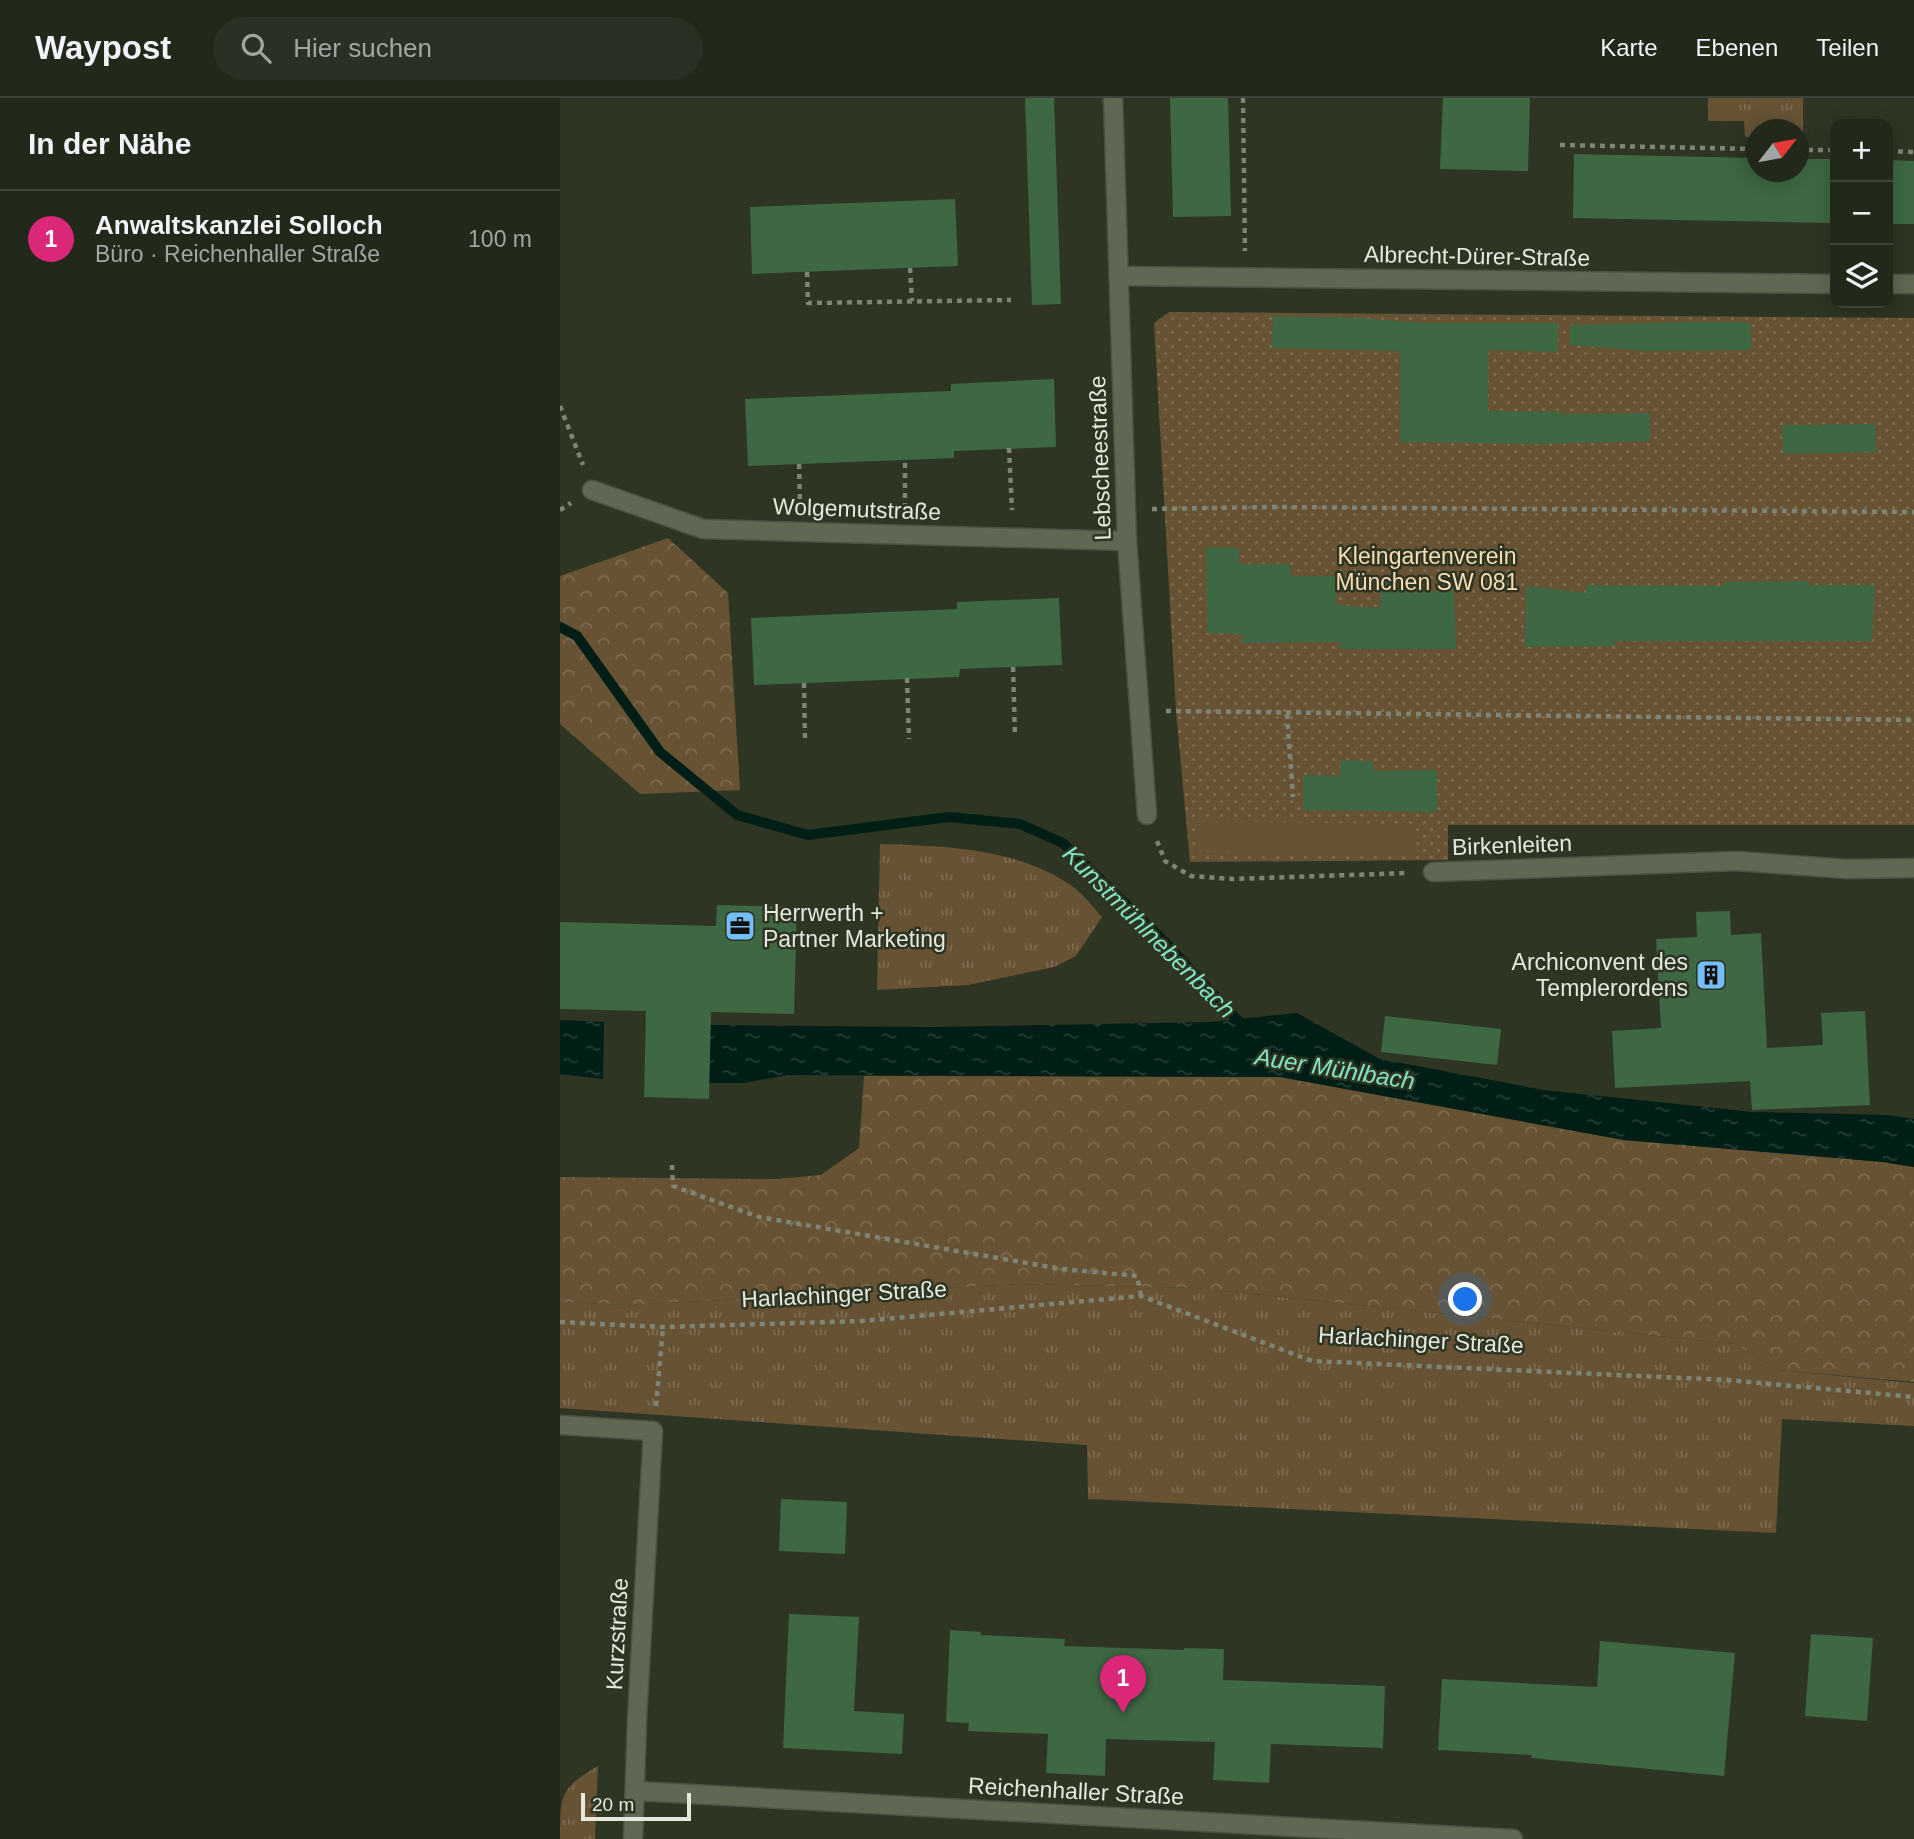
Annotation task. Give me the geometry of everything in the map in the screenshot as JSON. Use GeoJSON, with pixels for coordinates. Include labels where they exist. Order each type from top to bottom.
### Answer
{"type":"FeatureCollection","features":[{"type":"Feature","properties":{"kind":"street","name":"Lebscheestraße"},"geometry":{"type":"LineString","coordinates":[[1113,98],[1127,541],[1147,815]]}},
{"type":"Feature","properties":{"kind":"street","name":"Albrecht-Dürer-Straße"},"geometry":{"type":"LineString","coordinates":[[1119,276],[1830,284]]}},
{"type":"Feature","properties":{"kind":"street"},"geometry":{"type":"LineString","coordinates":[[1893,284],[1914,284]]}},
{"type":"Feature","properties":{"kind":"street","name":"Wolgemutstraße"},"geometry":{"type":"LineString","coordinates":[[592,490],[703,529],[1127,541]]}},
{"type":"Feature","properties":{"kind":"street","name":"Birkenleiten"},"geometry":{"type":"LineString","coordinates":[[1433,872],[1737,861],[1847,869],[1914,868]]}},
{"type":"Feature","properties":{"kind":"street"},"geometry":{"type":"LineString","coordinates":[[560,1425],[653,1432]]}},
{"type":"Feature","properties":{"kind":"street","name":"Kurzstraße"},"geometry":{"type":"LineString","coordinates":[[633,1839],[653,1432]]}},
{"type":"Feature","properties":{"kind":"street","name":"Reichenhaller Straße"},"geometry":{"type":"LineString","coordinates":[[636,1791],[1513,1839]]}},
{"type":"Feature","properties":{"kind":"path"},"geometry":{"type":"LineString","coordinates":[[1243,98],[1245,233]]}},
{"type":"Feature","properties":{"kind":"path"},"geometry":{"type":"LineString","coordinates":[[1560,145],[1746,149]]}},
{"type":"Feature","properties":{"kind":"path"},"geometry":{"type":"LineString","coordinates":[[1809,150],[1830,150]]}},
{"type":"Feature","properties":{"kind":"path"},"geometry":{"type":"LineString","coordinates":[[1893,152],[1914,152]]}},
{"type":"Feature","properties":{"kind":"path"},"geometry":{"type":"LineString","coordinates":[[910,268],[912,301]]}},
{"type":"Feature","properties":{"kind":"path"},"geometry":{"type":"LineString","coordinates":[[807,272],[808,303],[1011,300]]}},
{"type":"Feature","properties":{"kind":"path"},"geometry":{"type":"LineString","coordinates":[[560,405],[592,490]]}},
{"type":"Feature","properties":{"kind":"path"},"geometry":{"type":"LineString","coordinates":[[1009,448],[1014,538]]}},
{"type":"Feature","properties":{"kind":"path"},"geometry":{"type":"LineString","coordinates":[[905,460],[905,535]]}},
{"type":"Feature","properties":{"kind":"path"},"geometry":{"type":"LineString","coordinates":[[799,464],[801,532]]}},
{"type":"Feature","properties":{"kind":"path"},"geometry":{"type":"LineString","coordinates":[[1167,508],[1914,512]]}},
{"type":"Feature","properties":{"kind":"path"},"geometry":{"type":"LineString","coordinates":[[1013,667],[1015,737]]}},
{"type":"Feature","properties":{"kind":"path"},"geometry":{"type":"LineString","coordinates":[[907,678],[909,739]]}},
{"type":"Feature","properties":{"kind":"path"},"geometry":{"type":"LineString","coordinates":[[804,683],[805,741]]}},
{"type":"Feature","properties":{"kind":"path"},"geometry":{"type":"LineString","coordinates":[[1176,711],[1914,720]]}},
{"type":"Feature","properties":{"kind":"path"},"geometry":{"type":"LineString","coordinates":[[1287,714],[1293,797]]}},
{"type":"Feature","properties":{"kind":"path","name":"Birkenleiten"},"geometry":{"type":"LineString","coordinates":[[1147,815],[1165,861],[1191,876],[1233,880],[1433,872]]}},
{"type":"Feature","properties":{"kind":"path"},"geometry":{"type":"LineString","coordinates":[[672,1165],[673,1186],[759,1217],[1062,1269],[1137,1276],[1142,1296]]}},
{"type":"Feature","properties":{"kind":"path","name":"Harlachinger Straße"},"geometry":{"type":"LineString","coordinates":[[560,1322],[663,1326],[862,1321],[1142,1296],[1312,1361],[1727,1380],[1914,1397]]}},
{"type":"Feature","properties":{"kind":"path"},"geometry":{"type":"LineString","coordinates":[[653,1432],[663,1326]]}},
{"type":"Feature","properties":{"kind":"green space"},"geometry":{"type":"Polygon","coordinates":[[[1708,98],[1803,98],[1803,119],[1746,119],[1746,137],[1744,121],[1708,121],[1708,98]]]}},
{"type":"Feature","properties":{"kind":"green space","name":"Kleingartenverein München SW 081"},"geometry":{"type":"Polygon","coordinates":[[[1169,312],[1914,318],[1914,825],[1448,825],[1448,860],[1190,862],[1176,711],[1154,323],[1169,312]]]}},
{"type":"Feature","properties":{"kind":"green space"},"geometry":{"type":"Polygon","coordinates":[[[668,538],[728,593],[740,790],[640,794],[560,724],[560,576],[668,538]]]}},
{"type":"Feature","properties":{"kind":"green space"},"geometry":{"type":"Polygon","coordinates":[[[1198,821],[1414,824],[1414,854],[1198,851],[1198,821]]]}},
{"type":"Feature","properties":{"kind":"green space"},"geometry":{"type":"Polygon","coordinates":[[[880,844],[955,848],[1028,864],[1051,873],[1072,886],[1102,917],[1076,956],[1054,967],[968,985],[877,990],[880,844]]]}},
{"type":"Feature","properties":{"kind":"green space"},"geometry":{"type":"Polygon","coordinates":[[[864,1076],[1280,1077],[1624,1140],[1883,1162],[1914,1167],[1914,1382],[1778,1370],[1735,1344],[1196,1288],[1018,1284],[627,1305],[560,1302],[560,1177],[777,1179],[821,1175],[859,1148],[864,1076]]]}},
{"type":"Feature","properties":{"kind":"green space"},"geometry":{"type":"Polygon","coordinates":[[[1018,1284],[1196,1288],[1735,1344],[1778,1370],[1914,1383],[1914,1426],[1782,1419],[1776,1533],[1088,1499],[1087,1445],[560,1408],[560,1302],[627,1305],[1018,1284]]]}},
{"type":"Feature","properties":{"kind":"green space"},"geometry":{"type":"Polygon","coordinates":[[[598,1766],[595,1839],[560,1839],[565,1794],[576,1780],[598,1766]]]}},
{"type":"Feature","properties":{"kind":"water","name":"Auer Mühlbach"},"geometry":{"type":"Polygon","coordinates":[[[1297,1013],[1380,1059],[1544,1090],[1752,1112],[1888,1115],[1914,1119],[1914,1167],[1883,1162],[1624,1140],[1280,1077],[788,1075],[744,1083],[709,1083],[710,1025],[933,1027],[1211,1022],[1297,1013]]]}},
{"type":"Feature","properties":{"kind":"water"},"geometry":{"type":"Polygon","coordinates":[[[560,1020],[604,1022],[603,1079],[560,1074],[560,1020]]]}},
{"type":"Feature","properties":{"kind":"building"},"geometry":{"type":"Polygon","coordinates":[[[1025,98],[1054,98],[1061,304],[1032,305],[1025,98]]]}},
{"type":"Feature","properties":{"kind":"building"},"geometry":{"type":"Polygon","coordinates":[[[1170,98],[1228,98],[1231,216],[1173,217],[1170,98]]]}},
{"type":"Feature","properties":{"kind":"building"},"geometry":{"type":"Polygon","coordinates":[[[1443,98],[1530,98],[1528,171],[1440,169],[1443,98]]]}},
{"type":"Feature","properties":{"kind":"building"},"geometry":{"type":"Polygon","coordinates":[[[1574,154],[1746,158],[1746,182],[1809,182],[1809,159],[1830,159],[1830,223],[1573,218],[1574,154]]]}},
{"type":"Feature","properties":{"kind":"building"},"geometry":{"type":"Polygon","coordinates":[[[1893,160],[1914,161],[1914,224],[1893,224],[1893,160]]]}},
{"type":"Feature","properties":{"kind":"building"},"geometry":{"type":"Polygon","coordinates":[[[955,199],[958,266],[752,274],[750,207],[955,199]]]}},
{"type":"Feature","properties":{"kind":"building"},"geometry":{"type":"Polygon","coordinates":[[[1273,316],[1360,318],[1421,323],[1558,323],[1558,352],[1488,350],[1488,411],[1560,414],[1650,413],[1650,441],[1535,444],[1400,442],[1400,351],[1272,348],[1273,316]]]}},
{"type":"Feature","properties":{"kind":"building"},"geometry":{"type":"Polygon","coordinates":[[[1750,322],[1751,350],[1648,351],[1570,345],[1570,325],[1750,322]]]}},
{"type":"Feature","properties":{"kind":"building"},"geometry":{"type":"Polygon","coordinates":[[[1054,379],[1056,447],[954,451],[954,458],[748,466],[745,399],[951,391],[951,384],[1054,379]]]}},
{"type":"Feature","properties":{"kind":"building"},"geometry":{"type":"Polygon","coordinates":[[[1875,424],[1876,452],[1783,454],[1782,425],[1875,424]]]}},
{"type":"Feature","properties":{"kind":"building"},"geometry":{"type":"Polygon","coordinates":[[[1206,547],[1239,548],[1239,564],[1291,564],[1291,576],[1337,576],[1336,605],[1380,608],[1382,580],[1416,580],[1416,591],[1454,591],[1456,649],[1340,649],[1340,642],[1242,643],[1242,634],[1207,633],[1206,547]]]}},
{"type":"Feature","properties":{"kind":"building"},"geometry":{"type":"Polygon","coordinates":[[[1808,581],[1808,585],[1875,585],[1872,641],[1614,641],[1614,646],[1525,647],[1526,586],[1586,593],[1587,585],[1725,586],[1725,582],[1808,581]]]}},
{"type":"Feature","properties":{"kind":"building"},"geometry":{"type":"Polygon","coordinates":[[[1059,598],[1062,665],[960,669],[959,677],[754,685],[751,618],[957,609],[957,602],[1059,598]]]}},
{"type":"Feature","properties":{"kind":"building"},"geometry":{"type":"Polygon","coordinates":[[[1340,760],[1373,761],[1373,771],[1437,770],[1437,812],[1303,810],[1303,775],[1340,776],[1340,760]]]}},
{"type":"Feature","properties":{"kind":"building"},"geometry":{"type":"Polygon","coordinates":[[[717,905],[797,907],[794,1014],[711,1012],[709,1099],[644,1097],[646,1011],[560,1009],[560,922],[716,926],[717,905]]]}},
{"type":"Feature","properties":{"kind":"building","name":"Archiconvent des Templerordens"},"geometry":{"type":"Polygon","coordinates":[[[1730,911],[1731,935],[1761,933],[1767,1048],[1823,1045],[1821,1013],[1865,1011],[1870,1105],[1752,1110],[1750,1081],[1615,1088],[1612,1031],[1661,1028],[1656,939],[1697,937],[1696,912],[1730,911]]]}},
{"type":"Feature","properties":{"kind":"building"},"geometry":{"type":"Polygon","coordinates":[[[1385,1016],[1501,1029],[1497,1065],[1381,1052],[1385,1016]]]}},
{"type":"Feature","properties":{"kind":"building"},"geometry":{"type":"Polygon","coordinates":[[[781,1499],[847,1502],[845,1554],[779,1551],[781,1499]]]}},
{"type":"Feature","properties":{"kind":"building"},"geometry":{"type":"Polygon","coordinates":[[[789,1614],[859,1617],[854,1711],[904,1714],[902,1754],[783,1748],[789,1614]]]}},
{"type":"Feature","properties":{"kind":"building"},"geometry":{"type":"Polygon","coordinates":[[[950,1630],[981,1632],[981,1635],[1065,1639],[1064,1646],[1224,1649],[1223,1680],[1385,1686],[1383,1748],[1271,1744],[1269,1783],[1213,1780],[1215,1742],[1106,1739],[1105,1776],[1046,1773],[1048,1734],[968,1731],[969,1723],[946,1722],[950,1630]]]}},
{"type":"Feature","properties":{"kind":"building"},"geometry":{"type":"Polygon","coordinates":[[[1811,1634],[1873,1638],[1867,1721],[1805,1716],[1811,1634]]]}},
{"type":"Feature","properties":{"kind":"building"},"geometry":{"type":"Polygon","coordinates":[[[1600,1641],[1735,1653],[1724,1776],[1531,1758],[1532,1755],[1438,1750],[1442,1679],[1597,1687],[1600,1641]]]}},
{"type":"Feature","properties":{"kind":"waterway","name":"Kunstmühlnebenbach"},"geometry":{"type":"LineString","coordinates":[[560,627],[577,636],[660,752],[737,815],[808,835],[949,817],[1020,824],[1063,843],[1162,939],[1245,1028]]}},
{"type":"Feature","properties":{"kind":"place","name":"Herrwerth + Partner Marketing"},"geometry":{"type":"Point","coordinates":[740,926]}},
{"type":"Feature","properties":{"kind":"place","name":"Archiconvent des Templerordens"},"geometry":{"type":"Point","coordinates":[1711,975]}},
{"type":"Feature","properties":{"kind":"place","name":"Anwaltskanzlei Solloch"},"geometry":{"type":"Point","coordinates":[1123,1713]}}]}
